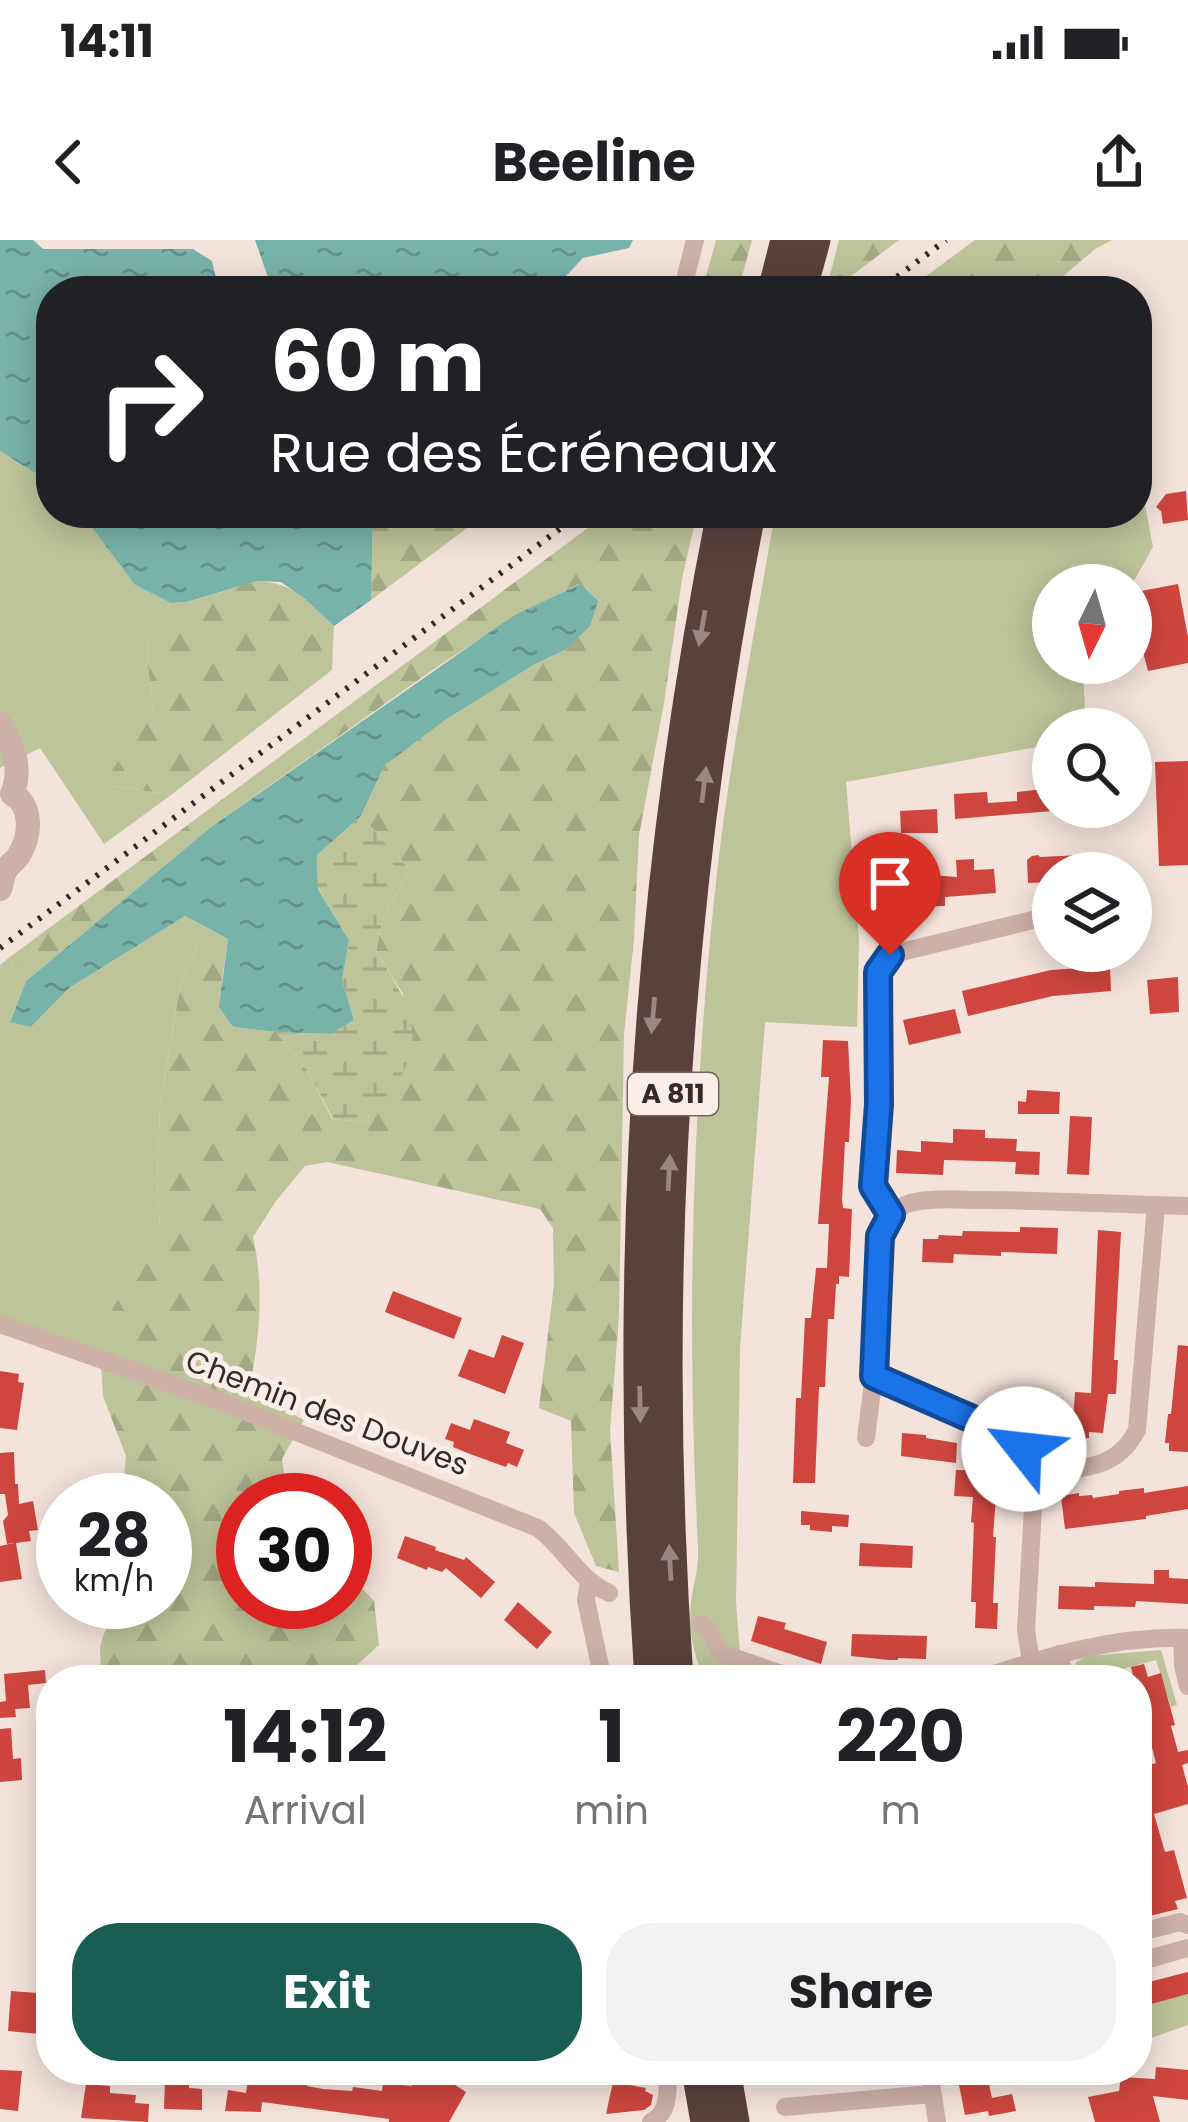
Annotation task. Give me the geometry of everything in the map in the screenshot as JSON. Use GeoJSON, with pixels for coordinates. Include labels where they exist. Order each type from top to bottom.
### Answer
{"type":"FeatureCollection","features":[{"type":"Feature","properties":{"kind":"highway"},"geometry":{"type":"LineString","coordinates":[[778,276],[787,240]]}},
{"type":"Feature","properties":{"kind":"highway"},"geometry":{"type":"LineString","coordinates":[[804,276],[814,240]]}},
{"type":"Feature","properties":{"kind":"highway","name":"A 811"},"geometry":{"type":"LineString","coordinates":[[650,1665],[640,1389],[646,1108],[659,939],[679,774],[720,528]]}},
{"type":"Feature","properties":{"kind":"highway","name":"A 811"},"geometry":{"type":"LineString","coordinates":[[676,1665],[665,1392],[672,1108],[702,795],[746,528]]}},
{"type":"Feature","properties":{"kind":"highway"},"geometry":{"type":"LineString","coordinates":[[701,2085],[707,2122]]}},
{"type":"Feature","properties":{"kind":"highway"},"geometry":{"type":"LineString","coordinates":[[727,2085],[733,2122]]}},
{"type":"Feature","properties":{"kind":"street"},"geometry":{"type":"LineString","coordinates":[[686,276],[694,240]]}},
{"type":"Feature","properties":{"kind":"street"},"geometry":{"type":"LineString","coordinates":[[0,724],[14,750],[19,779],[6,798],[23,800],[28,811],[26,837],[0,889]]}},
{"type":"Feature","properties":{"kind":"street"},"geometry":{"type":"LineString","coordinates":[[891,1215],[873,1186],[879,1104],[878,972],[890,955],[1032,920]]}},
{"type":"Feature","properties":{"kind":"street"},"geometry":{"type":"LineString","coordinates":[[866,1438],[874,1376],[880,1236],[891,1215],[910,1203],[928,1201],[1188,1206]]}},
{"type":"Feature","properties":{"kind":"street"},"geometry":{"type":"LineString","coordinates":[[1035,1473],[1104,1463],[1129,1446],[1137,1430],[1156,1205]]}},
{"type":"Feature","properties":{"kind":"street","name":"Chemin des Douves"},"geometry":{"type":"LineString","coordinates":[[0,1324],[212,1398],[538,1528],[589,1582],[609,1593]]}},
{"type":"Feature","properties":{"kind":"street"},"geometry":{"type":"LineString","coordinates":[[874,1376],[1009,1435],[1024,1449],[1035,1473],[1026,1630],[1031,1662]]}},
{"type":"Feature","properties":{"kind":"street"},"geometry":{"type":"LineString","coordinates":[[589,1582],[586,1600],[600,1665]]}},
{"type":"Feature","properties":{"kind":"street"},"geometry":{"type":"LineString","coordinates":[[701,1624],[721,1652],[757,1665]]}},
{"type":"Feature","properties":{"kind":"street"},"geometry":{"type":"LineString","coordinates":[[1022,1665],[1111,1642],[1185,1638],[1183,1666],[1188,1685]]}},
{"type":"Feature","properties":{"kind":"street"},"geometry":{"type":"LineString","coordinates":[[1059,1654],[1062,1665]]}},
{"type":"Feature","properties":{"kind":"street"},"geometry":{"type":"LineString","coordinates":[[1152,1930],[1180,1922],[1188,1925]]}},
{"type":"Feature","properties":{"kind":"street"},"geometry":{"type":"LineString","coordinates":[[1152,1958],[1188,1948]]}},
{"type":"Feature","properties":{"kind":"street"},"geometry":{"type":"LineString","coordinates":[[651,2122],[662,2116],[668,2085]]}},
{"type":"Feature","properties":{"kind":"street"},"geometry":{"type":"LineString","coordinates":[[930,2085],[937,2122]]}},
{"type":"Feature","properties":{"kind":"street"},"geometry":{"type":"LineString","coordinates":[[784,2107],[931,2095]]}},
{"type":"Feature","properties":{"kind":"green space"},"geometry":{"type":"Polygon","coordinates":[[[716,240],[752,240],[742,276],[706,276],[716,240]]]}},
{"type":"Feature","properties":{"kind":"green space"},"geometry":{"type":"Polygon","coordinates":[[[839,240],[899,240],[851,276],[830,276],[839,240]]]}},
{"type":"Feature","properties":{"kind":"green space"},"geometry":{"type":"Polygon","coordinates":[[[975,240],[1112,240],[1064,276],[926,276],[975,240]]]}},
{"type":"Feature","properties":{"kind":"green space"},"geometry":{"type":"Polygon","coordinates":[[[0,451],[36,474],[36,528],[92,528],[135,585],[171,603],[149,635],[153,708],[114,786],[171,795],[104,844],[40,748],[0,768],[0,451]]]}},
{"type":"Feature","properties":{"kind":"green space"},"geometry":{"type":"Polygon","coordinates":[[[373,528],[467,528],[371,600],[373,528]]]}},
{"type":"Feature","properties":{"kind":"green space"},"geometry":{"type":"Polygon","coordinates":[[[588,528],[694,528],[639,835],[624,1034],[619,1316],[610,1431],[619,1572],[596,1566],[574,1513],[571,1421],[539,1408],[554,1284],[553,1228],[540,1209],[327,1162],[305,1166],[253,1237],[259,1314],[249,1391],[304,1420],[282,1459],[284,1473],[216,1473],[216,1629],[372,1629],[372,1599],[379,1645],[357,1665],[101,1665],[106,1629],[192,1629],[192,1473],[124,1473],[126,1456],[103,1396],[99,1332],[160,1227],[160,1106],[180,987],[205,927],[228,939],[222,979],[232,1027],[276,1032],[307,1070],[332,1119],[365,1122],[381,1101],[403,994],[376,951],[383,917],[410,870],[361,816],[384,766],[444,720],[565,650],[579,584],[515,616],[434,669],[211,827],[26,981],[10,957],[588,528]]]}},
{"type":"Feature","properties":{"kind":"green space"},"geometry":{"type":"Polygon","coordinates":[[[772,528],[1149,528],[1153,547],[1143,564],[1032,564],[1032,684],[1084,684],[1085,708],[1032,708],[1032,748],[846,782],[859,939],[857,1027],[765,1022],[740,1348],[736,1602],[741,1665],[700,1665],[690,1622],[698,1554],[692,1376],[697,1120],[718,864],[772,528]]]}},
{"type":"Feature","properties":{"kind":"green space"},"geometry":{"type":"Polygon","coordinates":[[[257,581],[291,590],[334,626],[332,670],[171,795],[105,781],[153,708],[149,635],[171,603],[257,581]]]}},
{"type":"Feature","properties":{"kind":"green space"},"geometry":{"type":"Polygon","coordinates":[[[361,816],[410,870],[383,917],[376,951],[408,1011],[412,1026],[409,1058],[393,1088],[365,1122],[333,1119],[307,1070],[276,1032],[331,1034],[354,1020],[342,980],[349,940],[318,888],[317,855],[361,816]]]}},
{"type":"Feature","properties":{"kind":"green space"},"geometry":{"type":"Polygon","coordinates":[[[185,916],[205,927],[180,987],[160,1106],[160,1227],[100,1351],[0,1317],[0,965],[10,957],[26,981],[10,1021],[31,1027],[69,988],[185,916]]]}},
{"type":"Feature","properties":{"kind":"green space"},"geometry":{"type":"Polygon","coordinates":[[[1161,1650],[1177,1705],[1171,1707],[1156,1660],[1137,1665],[1076,1665],[1088,1656],[1161,1650]]]}},
{"type":"Feature","properties":{"kind":"green space"},"geometry":{"type":"Polygon","coordinates":[[[1188,1994],[1188,2025],[1152,2038],[1152,2004],[1188,1994]]]}},
{"type":"Feature","properties":{"kind":"water"},"geometry":{"type":"Polygon","coordinates":[[[0,240],[33,240],[43,249],[193,249],[212,261],[216,276],[36,276],[36,474],[0,451],[0,240]]]}},
{"type":"Feature","properties":{"kind":"water"},"geometry":{"type":"Polygon","coordinates":[[[255,240],[633,240],[629,248],[583,258],[566,276],[268,276],[255,240]]]}},
{"type":"Feature","properties":{"kind":"water"},"geometry":{"type":"Polygon","coordinates":[[[92,528],[373,528],[371,600],[334,626],[281,582],[257,581],[171,603],[135,585],[92,528]]]}},
{"type":"Feature","properties":{"kind":"water"},"geometry":{"type":"Polygon","coordinates":[[[580,584],[598,601],[590,626],[565,650],[445,720],[384,766],[361,816],[317,855],[318,889],[349,940],[342,980],[354,1020],[331,1034],[233,1027],[219,1007],[228,939],[185,916],[69,988],[31,1027],[10,1022],[26,981],[211,827],[515,615],[580,584]]]}},
{"type":"Feature","properties":{"kind":"building"},"geometry":{"type":"Polygon","coordinates":[[[1186,491],[1188,520],[1163,524],[1156,507],[1166,494],[1186,491]]]}},
{"type":"Feature","properties":{"kind":"building"},"geometry":{"type":"Polygon","coordinates":[[[1178,584],[1188,663],[1152,670],[1152,589],[1178,584]]]}},
{"type":"Feature","properties":{"kind":"building"},"geometry":{"type":"Polygon","coordinates":[[[1188,761],[1188,865],[1159,866],[1155,762],[1188,761]]]}},
{"type":"Feature","properties":{"kind":"building"},"geometry":{"type":"Polygon","coordinates":[[[1032,790],[1032,813],[955,819],[954,794],[987,792],[988,803],[1017,801],[1017,792],[1032,790]]]}},
{"type":"Feature","properties":{"kind":"building"},"geometry":{"type":"Polygon","coordinates":[[[937,809],[938,833],[901,833],[900,811],[937,809]]]}},
{"type":"Feature","properties":{"kind":"building"},"geometry":{"type":"Polygon","coordinates":[[[1032,856],[1032,883],[1028,883],[1027,860],[1032,856]]]}},
{"type":"Feature","properties":{"kind":"building"},"geometry":{"type":"Polygon","coordinates":[[[974,859],[974,870],[994,869],[996,893],[945,897],[945,906],[869,912],[868,890],[918,883],[918,874],[957,877],[956,860],[974,859]]]}},
{"type":"Feature","properties":{"kind":"building"},"geometry":{"type":"Polygon","coordinates":[[[1043,972],[1110,972],[1111,991],[1053,996],[968,1016],[962,991],[1043,972]]]}},
{"type":"Feature","properties":{"kind":"building"},"geometry":{"type":"Polygon","coordinates":[[[1178,977],[1179,1012],[1150,1014],[1147,980],[1178,977]]]}},
{"type":"Feature","properties":{"kind":"building"},"geometry":{"type":"Polygon","coordinates":[[[955,1009],[961,1033],[909,1045],[903,1020],[955,1009]]]}},
{"type":"Feature","properties":{"kind":"building"},"geometry":{"type":"Polygon","coordinates":[[[823,1040],[848,1041],[851,1101],[842,1200],[843,1208],[852,1209],[849,1277],[839,1276],[834,1319],[828,1319],[815,1483],[793,1483],[805,1318],[811,1318],[816,1268],[827,1268],[829,1224],[818,1224],[829,1077],[821,1077],[823,1040]]]}},
{"type":"Feature","properties":{"kind":"building"},"geometry":{"type":"Polygon","coordinates":[[[1027,1090],[1060,1092],[1059,1114],[1018,1114],[1018,1101],[1026,1102],[1027,1090]]]}},
{"type":"Feature","properties":{"kind":"building"},"geometry":{"type":"Polygon","coordinates":[[[1070,1116],[1092,1117],[1089,1175],[1067,1174],[1070,1116]]]}},
{"type":"Feature","properties":{"kind":"building"},"geometry":{"type":"Polygon","coordinates":[[[953,1129],[985,1130],[985,1138],[1017,1139],[1016,1151],[1040,1152],[1039,1175],[1015,1174],[1016,1162],[944,1160],[943,1175],[896,1173],[897,1150],[921,1152],[921,1141],[953,1143],[953,1129]]]}},
{"type":"Feature","properties":{"kind":"building"},"geometry":{"type":"Polygon","coordinates":[[[1020,1227],[1058,1228],[1057,1254],[954,1254],[953,1263],[922,1262],[923,1239],[962,1236],[963,1231],[1020,1232],[1020,1227]]]}},
{"type":"Feature","properties":{"kind":"building"},"geometry":{"type":"Polygon","coordinates":[[[1098,1230],[1121,1232],[1116,1394],[1108,1394],[1103,1433],[1089,1432],[1089,1438],[1072,1440],[1075,1392],[1091,1393],[1098,1230]]]}},
{"type":"Feature","properties":{"kind":"building"},"geometry":{"type":"Polygon","coordinates":[[[393,1291],[462,1318],[454,1339],[385,1312],[393,1291]]]}},
{"type":"Feature","properties":{"kind":"building"},"geometry":{"type":"Polygon","coordinates":[[[502,1335],[524,1343],[505,1394],[458,1376],[469,1349],[494,1358],[502,1335]]]}},
{"type":"Feature","properties":{"kind":"building"},"geometry":{"type":"Polygon","coordinates":[[[1178,1345],[1188,1346],[1188,1452],[1169,1451],[1165,1443],[1178,1345]]]}},
{"type":"Feature","properties":{"kind":"building"},"geometry":{"type":"Polygon","coordinates":[[[0,1371],[19,1374],[18,1382],[24,1383],[17,1430],[0,1428],[0,1371]]]}},
{"type":"Feature","properties":{"kind":"building"},"geometry":{"type":"Polygon","coordinates":[[[474,1419],[510,1432],[506,1443],[524,1450],[517,1467],[470,1454],[445,1439],[451,1423],[470,1430],[474,1419]]]}},
{"type":"Feature","properties":{"kind":"building"},"geometry":{"type":"Polygon","coordinates":[[[902,1433],[957,1443],[956,1463],[901,1456],[902,1433]]]}},
{"type":"Feature","properties":{"kind":"building"},"geometry":{"type":"Polygon","coordinates":[[[14,1452],[19,1504],[33,1501],[36,1530],[29,1531],[31,1541],[16,1543],[22,1579],[0,1582],[0,1546],[14,1543],[7,1544],[3,1521],[8,1515],[5,1494],[0,1494],[0,1453],[14,1452]]]}},
{"type":"Feature","properties":{"kind":"building"},"geometry":{"type":"Polygon","coordinates":[[[956,1470],[998,1471],[993,1537],[997,1629],[975,1628],[976,1602],[971,1602],[973,1497],[954,1496],[956,1470]]]}},
{"type":"Feature","properties":{"kind":"building"},"geometry":{"type":"Polygon","coordinates":[[[1188,1486],[1188,1509],[1065,1529],[1061,1496],[1079,1493],[1093,1498],[1119,1491],[1144,1488],[1144,1493],[1188,1486]]]}},
{"type":"Feature","properties":{"kind":"building"},"geometry":{"type":"Polygon","coordinates":[[[801,1511],[849,1515],[848,1527],[832,1526],[832,1532],[810,1530],[810,1525],[801,1525],[801,1511]]]}},
{"type":"Feature","properties":{"kind":"building"},"geometry":{"type":"Polygon","coordinates":[[[405,1536],[466,1557],[495,1582],[481,1598],[446,1568],[427,1570],[397,1558],[405,1536]]]}},
{"type":"Feature","properties":{"kind":"building"},"geometry":{"type":"Polygon","coordinates":[[[860,1543],[913,1546],[912,1568],[859,1566],[860,1543]]]}},
{"type":"Feature","properties":{"kind":"building"},"geometry":{"type":"Polygon","coordinates":[[[1154,1570],[1169,1570],[1169,1578],[1188,1579],[1188,1604],[1136,1601],[1135,1607],[1058,1609],[1059,1586],[1154,1584],[1154,1570]]]}},
{"type":"Feature","properties":{"kind":"building"},"geometry":{"type":"Polygon","coordinates":[[[518,1602],[552,1632],[537,1649],[504,1620],[518,1602]]]}},
{"type":"Feature","properties":{"kind":"building"},"geometry":{"type":"Polygon","coordinates":[[[758,1616],[827,1642],[821,1664],[751,1641],[758,1616]]]}},
{"type":"Feature","properties":{"kind":"building"},"geometry":{"type":"Polygon","coordinates":[[[852,1634],[927,1636],[926,1659],[851,1656],[852,1634]]]}},
{"type":"Feature","properties":{"kind":"building"},"geometry":{"type":"Polygon","coordinates":[[[36,1671],[36,1684],[28,1685],[30,1708],[15,1709],[16,1717],[0,1718],[0,1702],[6,1701],[4,1674],[36,1671]]]}},
{"type":"Feature","properties":{"kind":"building"},"geometry":{"type":"Polygon","coordinates":[[[1161,1673],[1178,1752],[1188,1750],[1188,1763],[1182,1765],[1188,1804],[1154,1814],[1165,1852],[1174,1850],[1187,1898],[1175,1901],[1178,1909],[1152,1915],[1152,1764],[1156,1763],[1152,1676],[1161,1673]]]}},
{"type":"Feature","properties":{"kind":"building"},"geometry":{"type":"Polygon","coordinates":[[[11,1728],[13,1759],[21,1758],[22,1780],[0,1782],[0,1729],[11,1728]]]}},
{"type":"Feature","properties":{"kind":"building"},"geometry":{"type":"Polygon","coordinates":[[[1188,1972],[1188,1994],[1152,2004],[1152,1981],[1188,1972]]]}},
{"type":"Feature","properties":{"kind":"building"},"geometry":{"type":"Polygon","coordinates":[[[11,1991],[36,1993],[36,2034],[8,2031],[11,1991]]]}},
{"type":"Feature","properties":{"kind":"building"},"geometry":{"type":"Polygon","coordinates":[[[1156,2067],[1188,2070],[1188,2100],[1153,2096],[1160,2122],[1095,2122],[1088,2097],[1119,2091],[1120,2085],[1152,2085],[1156,2067]]]}},
{"type":"Feature","properties":{"kind":"building"},"geometry":{"type":"Polygon","coordinates":[[[0,2070],[22,2071],[18,2111],[0,2109],[0,2070]]]}},
{"type":"Feature","properties":{"kind":"building"},"geometry":{"type":"Polygon","coordinates":[[[86,2085],[110,2086],[110,2093],[136,2095],[135,2103],[149,2104],[148,2122],[81,2118],[86,2085]]]}},
{"type":"Feature","properties":{"kind":"building"},"geometry":{"type":"Polygon","coordinates":[[[165,2085],[202,2089],[202,2110],[164,2109],[165,2085]]]}},
{"type":"Feature","properties":{"kind":"building"},"geometry":{"type":"Polygon","coordinates":[[[247,2085],[352,2091],[353,2087],[382,2091],[383,2085],[455,2085],[466,2092],[449,2122],[389,2122],[262,2102],[261,2112],[225,2111],[228,2090],[246,2093],[247,2085]]]}},
{"type":"Feature","properties":{"kind":"building"},"geometry":{"type":"Polygon","coordinates":[[[612,2085],[646,2088],[653,2095],[644,2110],[606,2114],[612,2085]]]}},
{"type":"Feature","properties":{"kind":"building"},"geometry":{"type":"Polygon","coordinates":[[[959,2085],[989,2085],[992,2098],[1012,2094],[1016,2111],[965,2115],[959,2085]]]}},
{"type":"Feature","properties":{"kind":"railway"},"geometry":{"type":"LineString","coordinates":[[898,276],[946,240]]}},
{"type":"Feature","properties":{"kind":"railway"},"geometry":{"type":"LineString","coordinates":[[0,948],[561,528]]}},
{"type":"Feature","properties":{"kind":"route"},"geometry":{"type":"LineString","coordinates":[[890,955],[878,972],[879,1104],[873,1186],[891,1215],[880,1236],[874,1376],[1009,1435],[1024,1449]]}}]}
